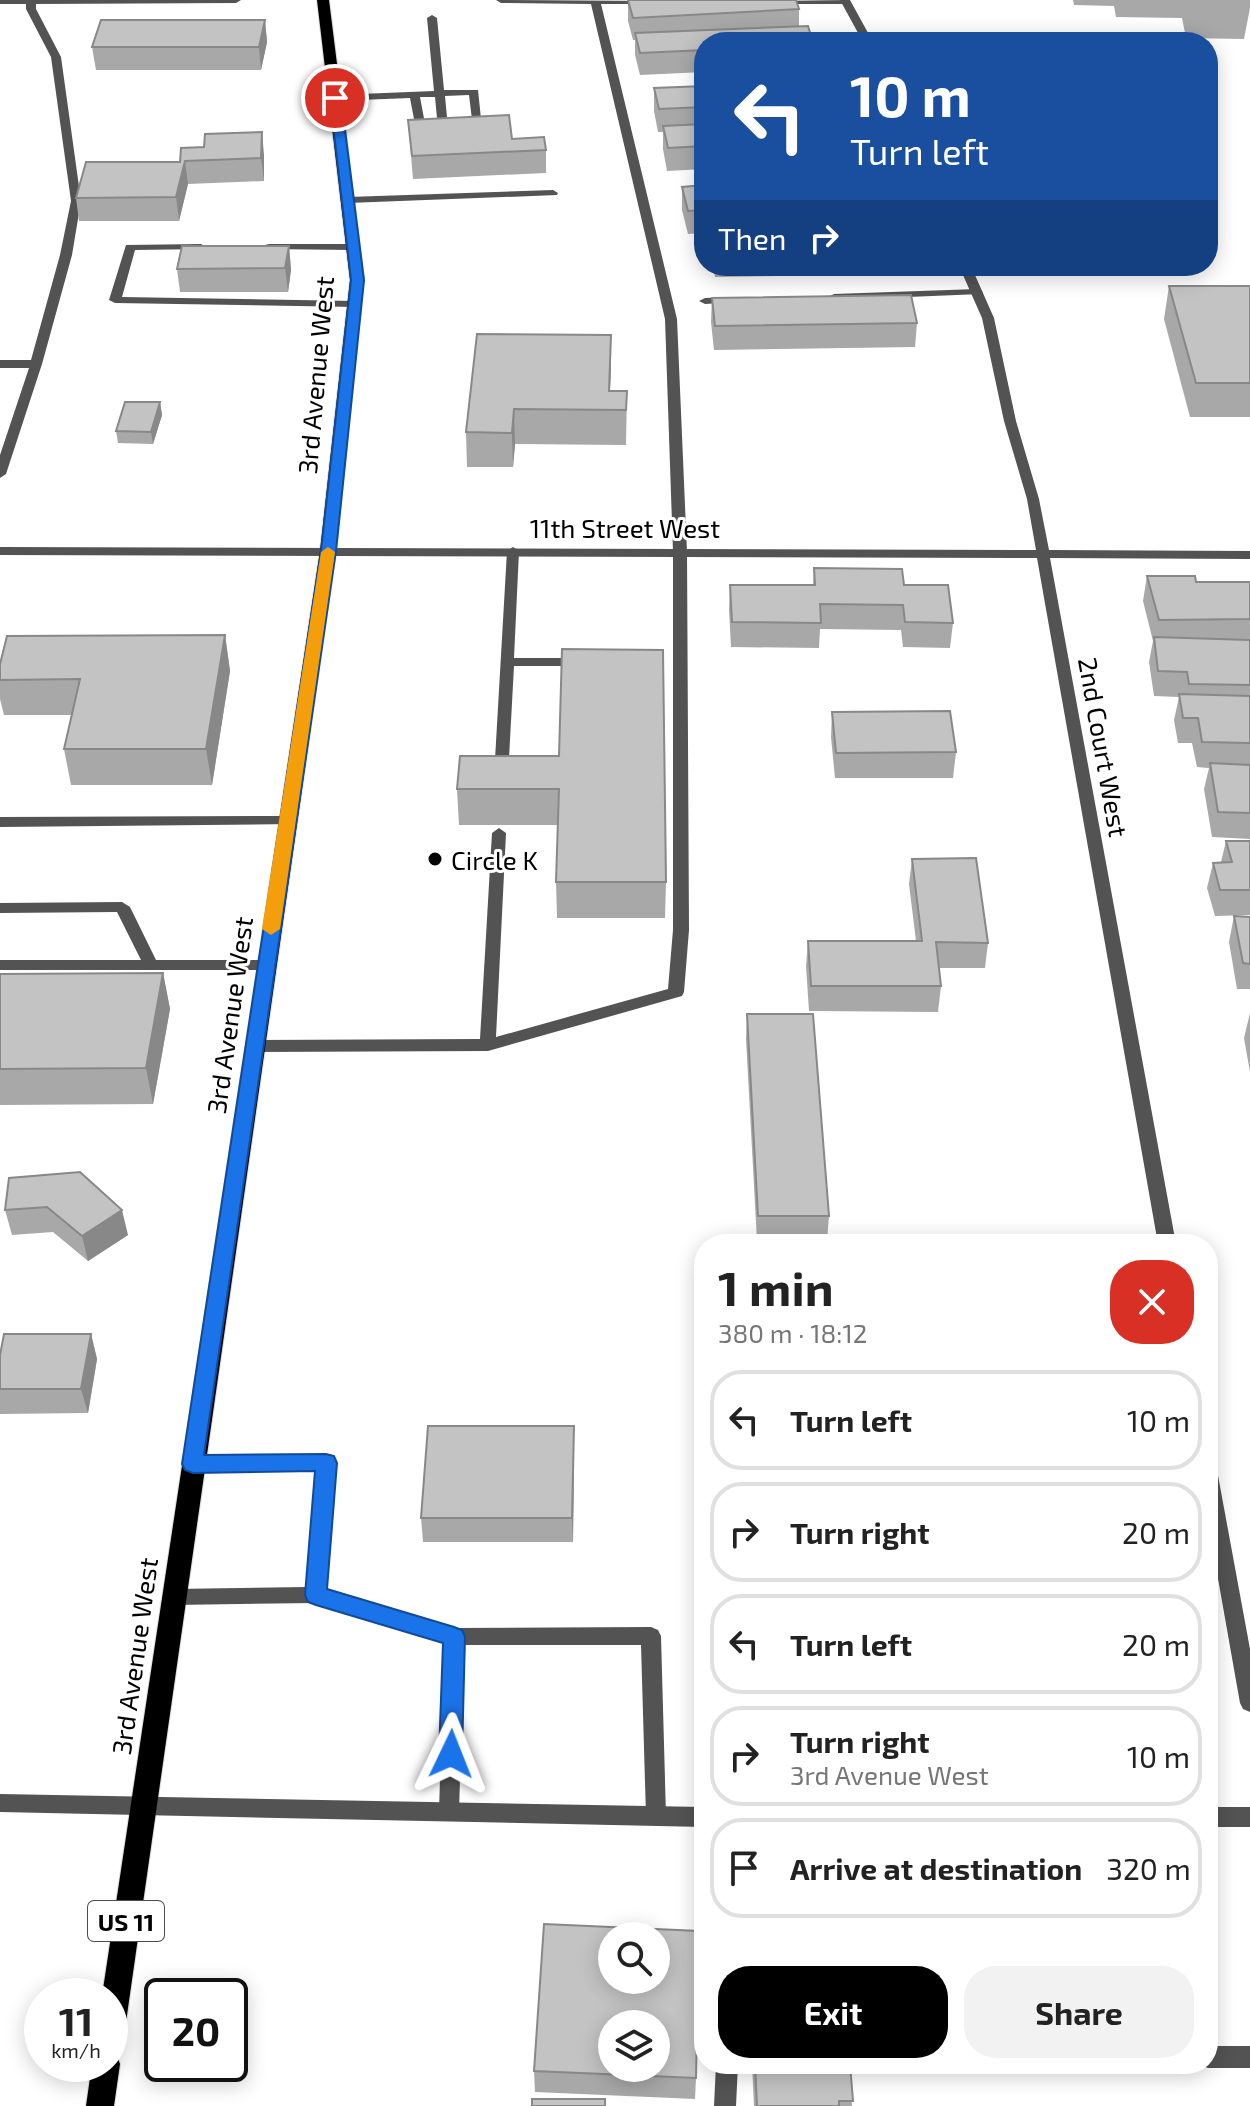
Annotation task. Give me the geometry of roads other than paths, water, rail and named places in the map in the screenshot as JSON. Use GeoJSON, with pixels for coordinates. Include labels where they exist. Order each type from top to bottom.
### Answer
{"type":"FeatureCollection","features":[{"type":"Feature","properties":{"kind":"main road","name":"3rd Avenue West"},"geometry":{"type":"LineString","coordinates":[[118,1978],[328,551],[355,304],[357,280],[323,0]]}},
{"type":"Feature","properties":{"kind":"main road"},"geometry":{"type":"LineString","coordinates":[[100,2106],[103,2082]]}},
{"type":"Feature","properties":{"kind":"street"},"geometry":{"type":"LineString","coordinates":[[0,474],[36,364],[66,255],[76,201],[56,57],[31,9],[30,0]]}},
{"type":"Feature","properties":{"kind":"street"},"geometry":{"type":"LineString","coordinates":[[0,1],[236,0]]}},
{"type":"Feature","properties":{"kind":"street"},"geometry":{"type":"LineString","coordinates":[[501,0],[658,1]]}},
{"type":"Feature","properties":{"kind":"street"},"geometry":{"type":"LineString","coordinates":[[255,1046],[488,1045],[676,992],[681,930],[680,552],[671,319],[595,0]]}},
{"type":"Feature","properties":{"kind":"street"},"geometry":{"type":"LineString","coordinates":[[767,1],[845,1],[862,32]]}},
{"type":"Feature","properties":{"kind":"street"},"geometry":{"type":"LineString","coordinates":[[432,18],[437,94],[444,140]]}},
{"type":"Feature","properties":{"kind":"street"},"geometry":{"type":"LineString","coordinates":[[335,98],[474,92],[479,139]]}},
{"type":"Feature","properties":{"kind":"street"},"geometry":{"type":"LineString","coordinates":[[414,94],[423,142]]}},
{"type":"Feature","properties":{"kind":"street"},"geometry":{"type":"LineString","coordinates":[[348,200],[489,190],[553,193]]}},
{"type":"Feature","properties":{"kind":"street"},"geometry":{"type":"LineString","coordinates":[[210,247],[130,247],[115,300],[355,304]]}},
{"type":"Feature","properties":{"kind":"street"},"geometry":{"type":"LineString","coordinates":[[258,247],[353,247]]}},
{"type":"Feature","properties":{"kind":"street","name":"2nd Court West"},"geometry":{"type":"LineString","coordinates":[[970,276],[988,318],[1010,421],[1033,499],[1165,1234]]}},
{"type":"Feature","properties":{"kind":"street"},"geometry":{"type":"LineString","coordinates":[[826,297],[977,292]]}},
{"type":"Feature","properties":{"kind":"street"},"geometry":{"type":"LineString","coordinates":[[705,301],[750,300]]}},
{"type":"Feature","properties":{"kind":"street"},"geometry":{"type":"LineString","coordinates":[[0,364],[36,364]]}},
{"type":"Feature","properties":{"kind":"street","name":"11th Street West"},"geometry":{"type":"LineString","coordinates":[[0,551],[1250,555]]}},
{"type":"Feature","properties":{"kind":"street"},"geometry":{"type":"LineString","coordinates":[[501,786],[513,551]]}},
{"type":"Feature","properties":{"kind":"street"},"geometry":{"type":"LineString","coordinates":[[507,662],[601,662]]}},
{"type":"Feature","properties":{"kind":"street"},"geometry":{"type":"LineString","coordinates":[[664,663],[680,663]]}},
{"type":"Feature","properties":{"kind":"street"},"geometry":{"type":"LineString","coordinates":[[0,822],[288,821]]}},
{"type":"Feature","properties":{"kind":"street"},"geometry":{"type":"LineString","coordinates":[[488,1045],[499,833]]}},
{"type":"Feature","properties":{"kind":"street"},"geometry":{"type":"LineString","coordinates":[[0,908],[122,907],[151,965]]}},
{"type":"Feature","properties":{"kind":"street"},"geometry":{"type":"LineString","coordinates":[[0,965],[265,965]]}},
{"type":"Feature","properties":{"kind":"street"},"geometry":{"type":"LineString","coordinates":[[193,1464],[326,1463],[316,1595]]}},
{"type":"Feature","properties":{"kind":"street"},"geometry":{"type":"LineString","coordinates":[[1218,1525],[1250,1703]]}},
{"type":"Feature","properties":{"kind":"street"},"geometry":{"type":"LineString","coordinates":[[173,1597],[316,1595],[454,1637],[651,1636],[656,1816]]}},
{"type":"Feature","properties":{"kind":"street"},"geometry":{"type":"LineString","coordinates":[[449,1812],[454,1637]]}},
{"type":"Feature","properties":{"kind":"street"},"geometry":{"type":"LineString","coordinates":[[0,1803],[694,1817]]}},
{"type":"Feature","properties":{"kind":"street"},"geometry":{"type":"LineString","coordinates":[[1218,1817],[1250,1817]]}},
{"type":"Feature","properties":{"kind":"street"},"geometry":{"type":"LineString","coordinates":[[1218,2057],[1250,2057]]}},
{"type":"Feature","properties":{"kind":"street"},"geometry":{"type":"LineString","coordinates":[[725,2106],[727,2074]]}},
{"type":"Feature","properties":{"kind":"place","name":"Circle K"},"geometry":{"type":"Point","coordinates":[435,859]}}]}
